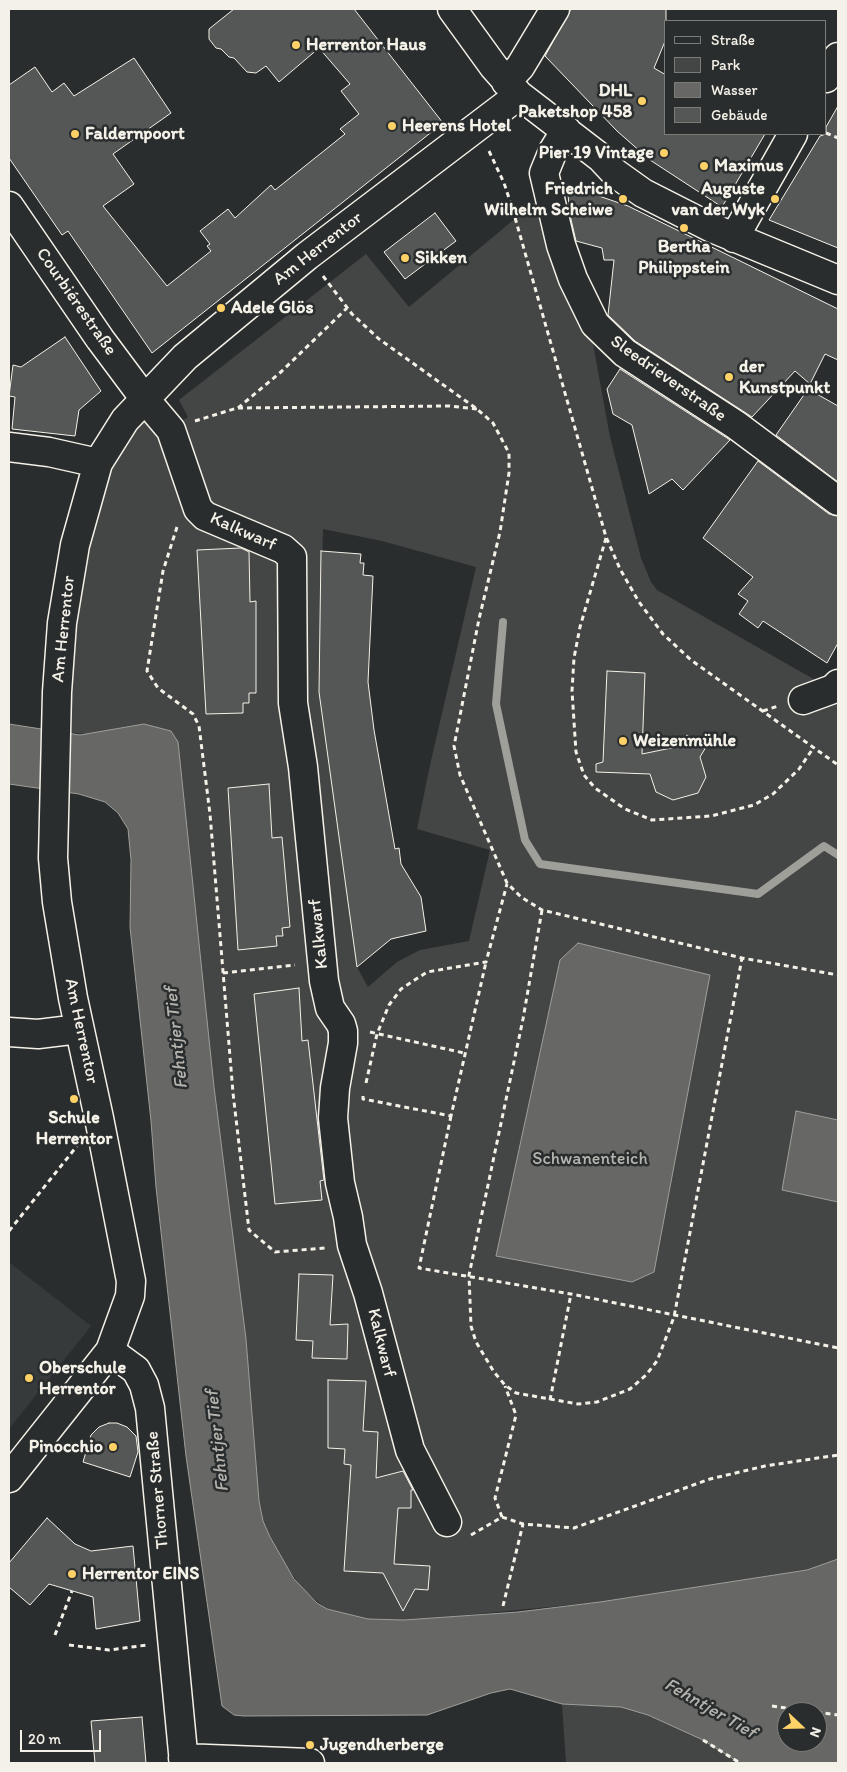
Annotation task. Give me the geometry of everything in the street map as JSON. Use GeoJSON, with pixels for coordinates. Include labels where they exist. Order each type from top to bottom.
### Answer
{"type":"FeatureCollection","features":[{"type":"Feature","properties":{"kind":"street"},"geometry":{"type":"LineString","coordinates":[[452,9],[513,88],[601,158],[615,173],[643,193],[734,238],[838,280]]}},
{"type":"Feature","properties":{"kind":"street","name":"Am Herrentor"},"geometry":{"type":"LineString","coordinates":[[9,1478],[110,1351],[127,1309],[131,1281],[99,1118],[79,1029],[57,902],[53,858],[58,660],[68,582],[75,545],[98,463],[115,433],[144,398],[185,356],[307,256],[477,129],[513,88],[520,67],[555,9]]}},
{"type":"Feature","properties":{"kind":"street"},"geometry":{"type":"LineString","coordinates":[[827,76],[838,57]]}},
{"type":"Feature","properties":{"kind":"street","name":"Sleedrieverstraße"},"geometry":{"type":"LineString","coordinates":[[566,130],[553,151],[544,173],[561,245],[577,287],[595,324],[624,353],[736,425],[838,501]]}},
{"type":"Feature","properties":{"kind":"street"},"geometry":{"type":"LineString","coordinates":[[734,238],[792,135]]}},
{"type":"Feature","properties":{"kind":"street","name":"Courbiérestraße"},"geometry":{"type":"LineString","coordinates":[[9,206],[100,340],[144,398]]}},
{"type":"Feature","properties":{"kind":"street","name":"Kalkwarf"},"geometry":{"type":"LineString","coordinates":[[144,398],[171,430],[198,509],[205,516],[284,550],[292,557],[293,703],[304,776],[321,962],[328,1000],[342,1024],[344,1043],[335,1088],[333,1118],[340,1182],[352,1246],[368,1293],[410,1450],[447,1522]]}},
{"type":"Feature","properties":{"kind":"street"},"geometry":{"type":"LineString","coordinates":[[9,446],[98,463]]}},
{"type":"Feature","properties":{"kind":"street"},"geometry":{"type":"LineString","coordinates":[[803,700],[837,689]]}},
{"type":"Feature","properties":{"kind":"street"},"geometry":{"type":"LineString","coordinates":[[9,1032],[38,1034],[79,1029]]}},
{"type":"Feature","properties":{"kind":"street","name":"Thorner Straße"},"geometry":{"type":"LineString","coordinates":[[110,1351],[136,1370],[144,1385],[150,1408],[183,1761]]}},
{"type":"Feature","properties":{"kind":"street"},"geometry":{"type":"LineString","coordinates":[[183,1761],[310,1763]]}},
{"type":"Feature","properties":{"kind":"path"},"geometry":{"type":"LineString","coordinates":[[477,129],[507,191],[606,537],[612,554],[639,602],[663,634],[691,660],[838,765]]}},
{"type":"Feature","properties":{"kind":"path"},"geometry":{"type":"LineString","coordinates":[[307,256],[347,308],[379,339],[477,409],[492,423],[506,446],[509,473],[500,532],[479,619],[454,746],[460,775],[507,883],[521,897],[542,910],[742,958],[838,975]]}},
{"type":"Feature","properties":{"kind":"path"},"geometry":{"type":"LineString","coordinates":[[237,408],[288,365],[347,308]]}},
{"type":"Feature","properties":{"kind":"path"},"geometry":{"type":"LineString","coordinates":[[171,430],[237,408],[449,406],[477,409]]}},
{"type":"Feature","properties":{"kind":"path"},"geometry":{"type":"LineString","coordinates":[[191,492],[175,531],[163,571],[147,671],[158,688],[193,714],[199,726],[213,842],[233,1093],[249,1230],[275,1252],[352,1246]]}},
{"type":"Feature","properties":{"kind":"path"},"geometry":{"type":"LineString","coordinates":[[606,537],[580,627],[574,658],[573,683],[576,752],[584,775],[595,788],[625,809],[652,820],[711,816],[754,805],[774,794],[799,769],[814,747]]}},
{"type":"Feature","properties":{"kind":"path"},"geometry":{"type":"LineString","coordinates":[[507,883],[464,1053],[419,1268],[469,1275],[571,1294],[674,1317],[838,1348]]}},
{"type":"Feature","properties":{"kind":"path"},"geometry":{"type":"LineString","coordinates":[[542,910],[523,1019],[469,1275],[471,1326],[476,1342],[483,1357],[505,1385],[516,1393],[578,1404],[598,1402],[630,1389],[646,1375],[657,1361],[674,1317],[742,958]]}},
{"type":"Feature","properties":{"kind":"path"},"geometry":{"type":"LineString","coordinates":[[224,973],[321,962]]}},
{"type":"Feature","properties":{"kind":"path"},"geometry":{"type":"LineString","coordinates":[[451,1116],[363,1099],[377,1034],[395,996],[421,974],[444,967],[486,962]]}},
{"type":"Feature","properties":{"kind":"path"},"geometry":{"type":"LineString","coordinates":[[342,1024],[377,1034],[464,1053]]}},
{"type":"Feature","properties":{"kind":"path"},"geometry":{"type":"LineString","coordinates":[[9,1231],[99,1118]]}},
{"type":"Feature","properties":{"kind":"path"},"geometry":{"type":"LineString","coordinates":[[550,1400],[571,1294]]}},
{"type":"Feature","properties":{"kind":"path"},"geometry":{"type":"LineString","coordinates":[[502,1517],[495,1498],[516,1415],[505,1385]]}},
{"type":"Feature","properties":{"kind":"path"},"geometry":{"type":"LineString","coordinates":[[502,1517],[523,1524],[574,1528],[710,1479],[765,1466],[838,1455]]}},
{"type":"Feature","properties":{"kind":"path"},"geometry":{"type":"LineString","coordinates":[[447,1522],[473,1536],[502,1517]]}},
{"type":"Feature","properties":{"kind":"path"},"geometry":{"type":"LineString","coordinates":[[503,1606],[523,1524]]}},
{"type":"Feature","properties":{"kind":"path"},"geometry":{"type":"LineString","coordinates":[[55,1635],[72,1591]]}},
{"type":"Feature","properties":{"kind":"path"},"geometry":{"type":"LineString","coordinates":[[69,1645],[109,1650],[172,1642]]}},
{"type":"Feature","properties":{"kind":"path"},"geometry":{"type":"LineString","coordinates":[[772,1706],[838,1715]]}},
{"type":"Feature","properties":{"kind":"path"},"geometry":{"type":"LineString","coordinates":[[703,1740],[740,1763]]}},
{"type":"Feature","properties":{"kind":"shaded area","name":"Oberschule Herrentor"},"geometry":{"type":"Polygon","coordinates":[[[9,1262],[91,1326],[9,1429],[9,1262]]]}},
{"type":"Feature","properties":{"kind":"green space","name":"Schwanenteich"},"geometry":{"type":"Polygon","coordinates":[[[547,192],[587,311],[610,437],[641,558],[651,582],[657,590],[838,693],[838,1559],[807,1570],[600,1602],[446,1617],[404,1620],[368,1619],[327,1609],[303,1590],[277,1552],[263,1521],[259,1501],[246,1339],[214,1087],[178,742],[144,724],[87,734],[56,731],[87,503],[144,398],[171,429],[188,417],[179,400],[366,254],[409,307],[547,192]],[[323,529],[319,692],[357,967],[368,987],[397,962],[420,950],[469,941],[490,850],[417,829],[476,567],[382,541],[323,529]]]}},
{"type":"Feature","properties":{"kind":"green space"},"geometry":{"type":"Polygon","coordinates":[[[562,1704],[621,1707],[648,1715],[703,1740],[740,1763],[566,1763],[562,1704]]]}},
{"type":"Feature","properties":{"kind":"water","name":"Fehntjer Tief"},"geometry":{"type":"Polygon","coordinates":[[[9,724],[80,735],[144,724],[171,731],[178,742],[214,1087],[246,1339],[259,1501],[263,1521],[270,1537],[294,1579],[317,1603],[327,1609],[368,1619],[404,1620],[518,1612],[600,1602],[807,1570],[838,1559],[838,1763],[740,1763],[703,1740],[648,1715],[621,1707],[562,1704],[510,1689],[491,1693],[427,1715],[244,1716],[234,1715],[222,1706],[186,1456],[156,1187],[151,1121],[130,927],[131,860],[128,829],[118,813],[105,802],[79,794],[9,784],[9,724]]]}},
{"type":"Feature","properties":{"kind":"water","name":"Schwanenteich"},"geometry":{"type":"Polygon","coordinates":[[[578,943],[710,975],[654,1272],[632,1282],[496,1256],[560,960],[578,943]]]}},
{"type":"Feature","properties":{"kind":"water"},"geometry":{"type":"Polygon","coordinates":[[[796,1111],[838,1120],[838,1202],[782,1190],[796,1111]]]}},
{"type":"Feature","properties":{"kind":"building"},"geometry":{"type":"Polygon","coordinates":[[[234,9],[354,9],[443,123],[152,353],[68,231],[62,235],[9,158],[9,85],[35,67],[52,92],[64,83],[74,96],[134,58],[171,113],[113,154],[134,184],[103,206],[167,286],[211,251],[207,246],[210,244],[200,231],[228,209],[235,218],[271,185],[275,190],[345,134],[340,129],[359,114],[341,91],[350,84],[319,48],[279,82],[266,66],[256,73],[247,72],[234,58],[229,57],[221,49],[216,48],[209,39],[209,29],[234,9]]]}},
{"type":"Feature","properties":{"kind":"building"},"geometry":{"type":"Polygon","coordinates":[[[571,9],[666,9],[664,44],[654,68],[664,74],[664,135],[764,135],[722,207],[650,160],[617,131],[545,56],[571,9]]]}},
{"type":"Feature","properties":{"kind":"building"},"geometry":{"type":"Polygon","coordinates":[[[838,106],[838,248],[769,220],[820,136],[827,135],[827,125],[838,106]]]}},
{"type":"Feature","properties":{"kind":"building"},"geometry":{"type":"Polygon","coordinates":[[[567,185],[628,206],[838,309],[838,360],[825,354],[810,384],[795,371],[752,417],[635,341],[608,315],[614,260],[604,260],[602,248],[576,241],[570,215],[567,185]]]}},
{"type":"Feature","properties":{"kind":"building"},"geometry":{"type":"Polygon","coordinates":[[[435,213],[456,241],[405,279],[384,252],[435,213]]]}},
{"type":"Feature","properties":{"kind":"building"},"geometry":{"type":"Polygon","coordinates":[[[65,337],[101,391],[79,410],[75,436],[12,429],[15,397],[9,396],[13,365],[21,367],[65,337]]]}},
{"type":"Feature","properties":{"kind":"building"},"geometry":{"type":"Polygon","coordinates":[[[620,369],[730,440],[683,490],[672,479],[649,494],[632,425],[613,414],[607,389],[620,369]]]}},
{"type":"Feature","properties":{"kind":"building"},"geometry":{"type":"Polygon","coordinates":[[[808,389],[838,406],[838,482],[776,435],[808,389]]]}},
{"type":"Feature","properties":{"kind":"building"},"geometry":{"type":"Polygon","coordinates":[[[758,461],[829,514],[838,516],[838,643],[827,663],[763,621],[758,628],[739,614],[748,601],[738,594],[753,577],[703,538],[758,461]]]}},
{"type":"Feature","properties":{"kind":"building"},"geometry":{"type":"Polygon","coordinates":[[[241,548],[249,552],[250,602],[256,601],[256,693],[249,693],[249,703],[243,703],[243,713],[206,714],[197,550],[241,548]]]}},
{"type":"Feature","properties":{"kind":"building"},"geometry":{"type":"Polygon","coordinates":[[[321,551],[361,554],[360,563],[364,563],[363,575],[373,576],[368,682],[374,730],[395,849],[399,848],[401,864],[421,897],[426,931],[391,939],[357,967],[319,692],[321,551]]]}},
{"type":"Feature","properties":{"kind":"building","name":"Weizenmühle"},"geometry":{"type":"Polygon","coordinates":[[[607,671],[645,673],[642,754],[681,746],[687,735],[706,747],[700,757],[706,777],[698,793],[673,800],[656,792],[650,774],[596,772],[596,764],[603,762],[607,671]]]}},
{"type":"Feature","properties":{"kind":"building"},"geometry":{"type":"Polygon","coordinates":[[[269,784],[272,838],[282,837],[290,927],[282,928],[283,936],[276,936],[277,946],[238,950],[228,788],[269,784]]]}},
{"type":"Feature","properties":{"kind":"building"},"geometry":{"type":"Polygon","coordinates":[[[299,988],[302,1041],[308,1040],[324,1180],[320,1181],[322,1200],[275,1204],[254,994],[299,988]]]}},
{"type":"Feature","properties":{"kind":"building"},"geometry":{"type":"Polygon","coordinates":[[[299,1274],[333,1275],[330,1325],[348,1324],[347,1359],[312,1358],[313,1341],[296,1340],[299,1274]]]}},
{"type":"Feature","properties":{"kind":"building"},"geometry":{"type":"Polygon","coordinates":[[[328,1380],[366,1381],[363,1431],[378,1432],[376,1478],[403,1471],[413,1490],[411,1490],[411,1508],[398,1508],[394,1564],[430,1566],[428,1590],[415,1589],[403,1611],[383,1573],[344,1571],[351,1465],[344,1464],[345,1449],[328,1448],[328,1380]]]}},
{"type":"Feature","properties":{"kind":"building","name":"Pinocchio"},"geometry":{"type":"Polygon","coordinates":[[[109,1423],[117,1423],[127,1427],[136,1436],[138,1452],[130,1477],[83,1462],[91,1435],[99,1427],[109,1423]]]}},
{"type":"Feature","properties":{"kind":"building","name":"Herrentor EINS"},"geometry":{"type":"Polygon","coordinates":[[[47,1518],[75,1544],[91,1551],[133,1546],[140,1621],[96,1629],[93,1597],[49,1584],[30,1605],[9,1587],[9,1563],[47,1518]]]}},
{"type":"Feature","properties":{"kind":"building"},"geometry":{"type":"Polygon","coordinates":[[[142,1717],[146,1763],[95,1763],[91,1721],[142,1717]]]}},
{"type":"Feature","properties":{"kind":"waterway"},"geometry":{"type":"LineString","coordinates":[[503,622],[496,704],[525,840],[540,864],[758,894],[824,846],[838,855]]}},
{"type":"Feature","properties":{"kind":"place","name":"Herrentor Haus"},"geometry":{"type":"Point","coordinates":[296,45]}},
{"type":"Feature","properties":{"kind":"place","name":"DHL Paketshop 458"},"geometry":{"type":"Point","coordinates":[642,101]}},
{"type":"Feature","properties":{"kind":"place","name":"Heerens Hotel"},"geometry":{"type":"Point","coordinates":[392,126]}},
{"type":"Feature","properties":{"kind":"place","name":"Faldernpoort"},"geometry":{"type":"Point","coordinates":[75,134]}},
{"type":"Feature","properties":{"kind":"place","name":"Pier 19 Vintage"},"geometry":{"type":"Point","coordinates":[664,153]}},
{"type":"Feature","properties":{"kind":"place","name":"Maximus"},"geometry":{"type":"Point","coordinates":[704,166]}},
{"type":"Feature","properties":{"kind":"place","name":"Friedrich Wilhelm Scheiwe"},"geometry":{"type":"Point","coordinates":[623,199]}},
{"type":"Feature","properties":{"kind":"place","name":"Auguste van der Wyk"},"geometry":{"type":"Point","coordinates":[775,199]}},
{"type":"Feature","properties":{"kind":"place","name":"Bertha Philippstein"},"geometry":{"type":"Point","coordinates":[684,228]}},
{"type":"Feature","properties":{"kind":"place","name":"Sikken"},"geometry":{"type":"Point","coordinates":[405,258]}},
{"type":"Feature","properties":{"kind":"place","name":"Adele Glös"},"geometry":{"type":"Point","coordinates":[221,308]}},
{"type":"Feature","properties":{"kind":"place","name":"der Kunstpunkt"},"geometry":{"type":"Point","coordinates":[729,377]}},
{"type":"Feature","properties":{"kind":"place","name":"Weizenmühle"},"geometry":{"type":"Point","coordinates":[623,741]}},
{"type":"Feature","properties":{"kind":"place","name":"Schule Herrentor"},"geometry":{"type":"Point","coordinates":[74,1099]}},
{"type":"Feature","properties":{"kind":"place","name":"Oberschule Herrentor"},"geometry":{"type":"Point","coordinates":[29,1378]}},
{"type":"Feature","properties":{"kind":"place","name":"Pinocchio"},"geometry":{"type":"Point","coordinates":[113,1447]}},
{"type":"Feature","properties":{"kind":"place","name":"Herrentor EINS"},"geometry":{"type":"Point","coordinates":[72,1574]}},
{"type":"Feature","properties":{"kind":"place","name":"Jugendherberge"},"geometry":{"type":"Point","coordinates":[310,1745]}}]}
